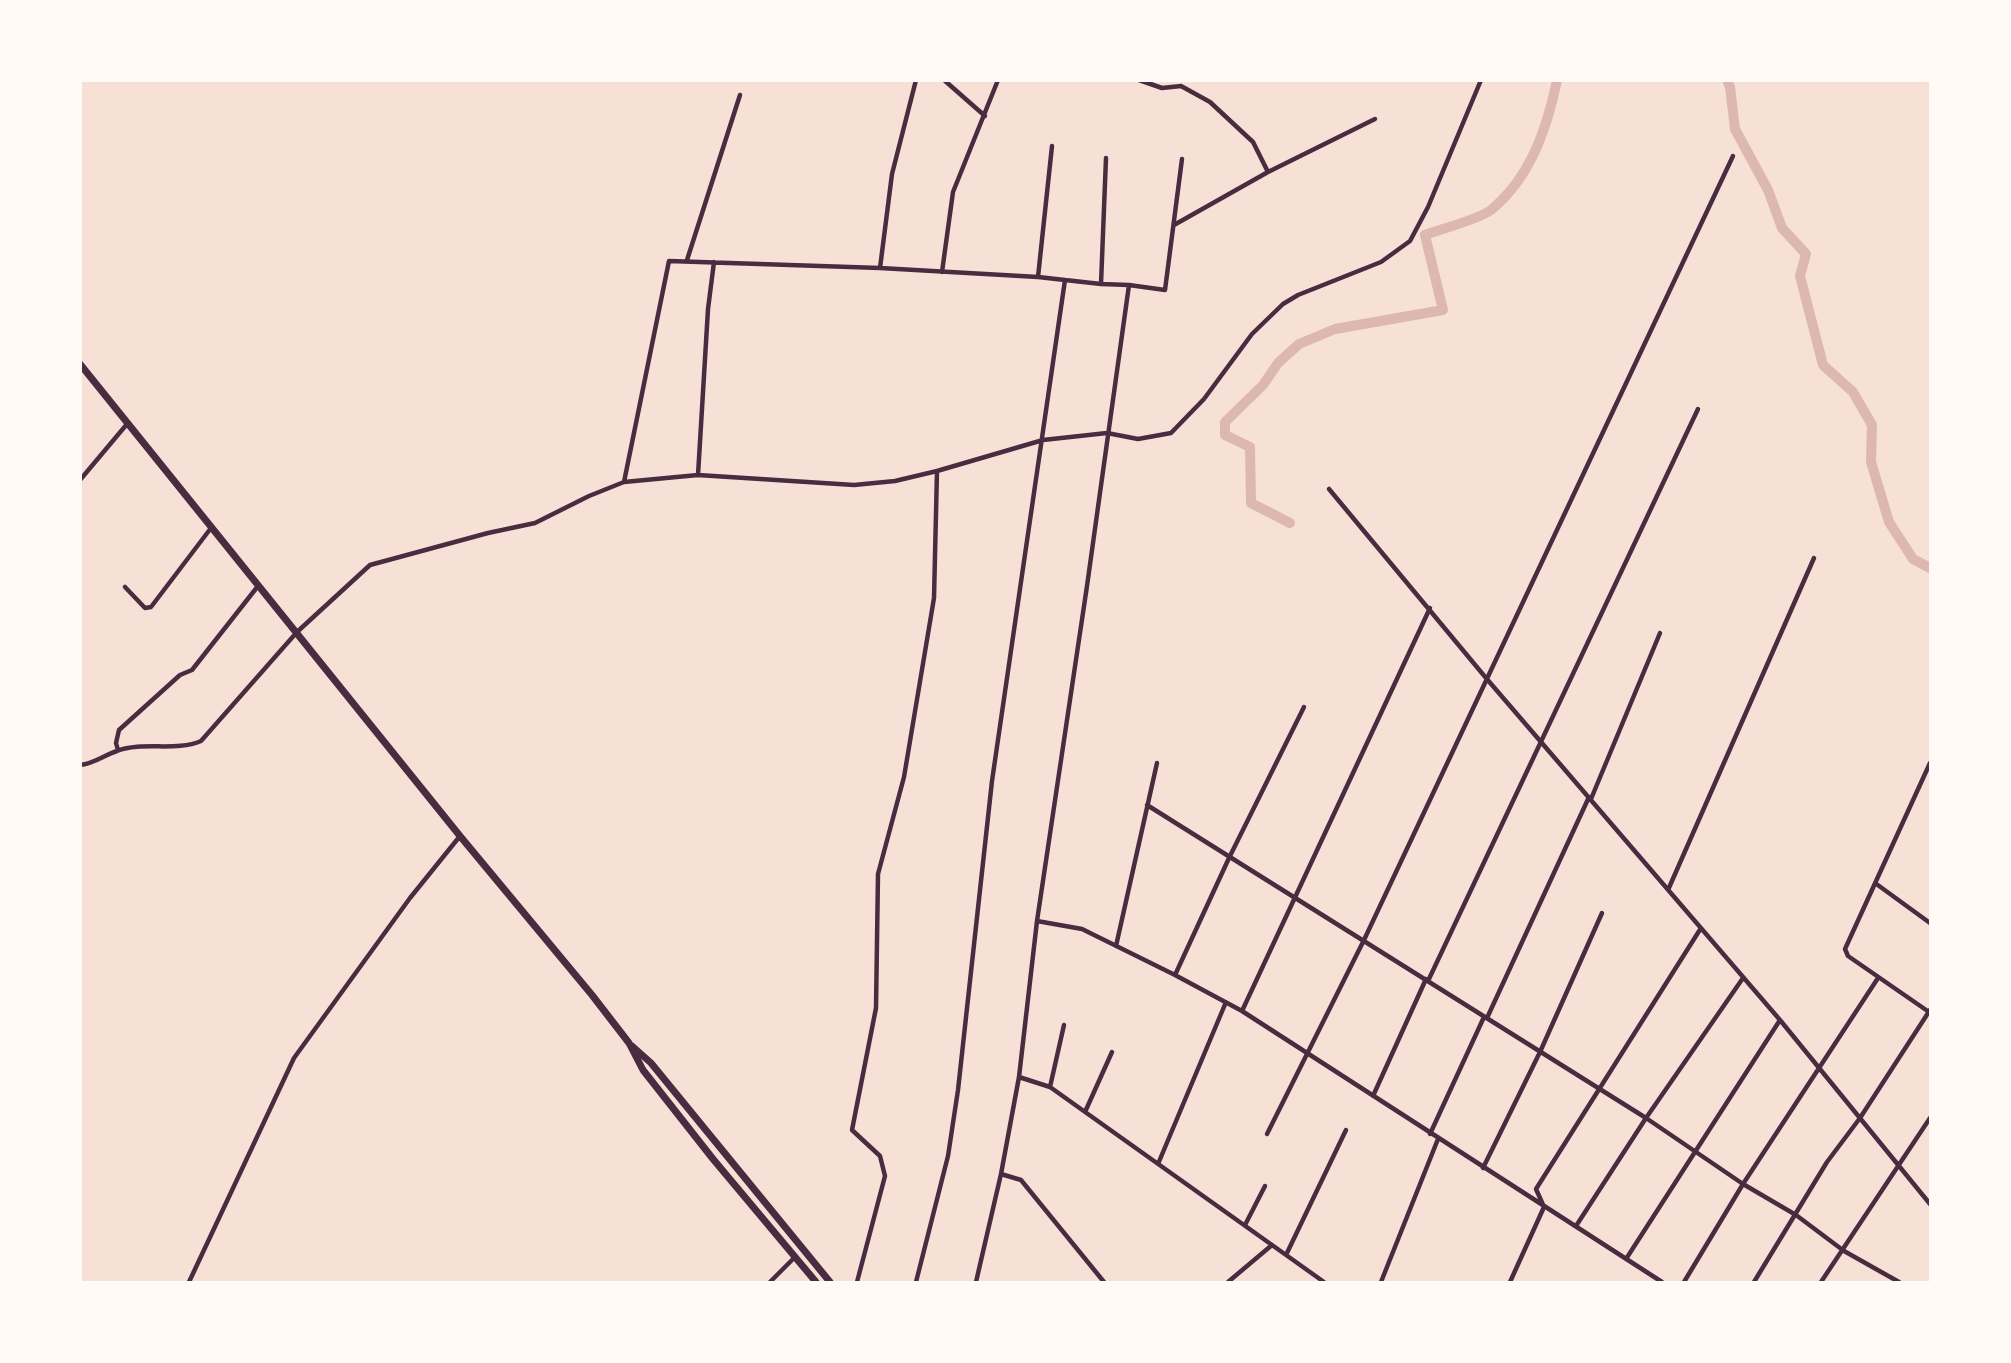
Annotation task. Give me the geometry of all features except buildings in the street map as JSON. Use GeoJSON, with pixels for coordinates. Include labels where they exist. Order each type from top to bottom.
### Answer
{"type":"FeatureCollection","features":[{"type":"Feature","properties":{"kind":"highway"},"geometry":{"type":"LineString","coordinates":[[80,364],[629,1043],[651,1080],[816,1283]]}},
{"type":"Feature","properties":{"kind":"highway"},"geometry":{"type":"LineString","coordinates":[[629,1043],[652,1063],[830,1283]]}},
{"type":"Feature","properties":{"kind":"street"},"geometry":{"type":"LineString","coordinates":[[880,268],[892,174],[916,80]]}},
{"type":"Feature","properties":{"kind":"street"},"geometry":{"type":"LineString","coordinates":[[944,80],[985,116]]}},
{"type":"Feature","properties":{"kind":"street"},"geometry":{"type":"LineString","coordinates":[[942,272],[953,192],[998,80]]}},
{"type":"Feature","properties":{"kind":"street"},"geometry":{"type":"LineString","coordinates":[[1139,80],[1162,88],[1181,86],[1210,102],[1248,136],[1268,172]]}},
{"type":"Feature","properties":{"kind":"street"},"geometry":{"type":"LineString","coordinates":[[80,765],[102,759],[118,750],[189,745],[201,741],[297,632],[370,565],[535,523],[624,482],[698,475],[855,485],[895,481],[937,471],[1043,440],[1107,433],[1138,439],[1171,433],[1204,399],[1252,334],[1283,304],[1298,295],[1381,262],[1410,241],[1428,207],[1481,80]]}},
{"type":"Feature","properties":{"kind":"street"},"geometry":{"type":"LineString","coordinates":[[687,260],[740,95]]}},
{"type":"Feature","properties":{"kind":"street"},"geometry":{"type":"LineString","coordinates":[[1174,225],[1268,172],[1375,120]]}},
{"type":"Feature","properties":{"kind":"street"},"geometry":{"type":"LineString","coordinates":[[1038,276],[1052,146]]}},
{"type":"Feature","properties":{"kind":"street"},"geometry":{"type":"LineString","coordinates":[[1266,1134],[1364,940],[1733,156]]}},
{"type":"Feature","properties":{"kind":"street"},"geometry":{"type":"LineString","coordinates":[[1101,284],[1105,158]]}},
{"type":"Feature","properties":{"kind":"street"},"geometry":{"type":"LineString","coordinates":[[624,482],[667,265],[673,259],[1038,276],[1165,290],[1182,159]]}},
{"type":"Feature","properties":{"kind":"street"},"geometry":{"type":"LineString","coordinates":[[698,475],[708,309],[714,262]]}},
{"type":"Feature","properties":{"kind":"street"},"geometry":{"type":"LineString","coordinates":[[916,1283],[948,1156],[958,1090],[992,781],[1065,280]]}},
{"type":"Feature","properties":{"kind":"street"},"geometry":{"type":"LineString","coordinates":[[976,1283],[1001,1174],[1019,1077],[1037,921],[1129,285]]}},
{"type":"Feature","properties":{"kind":"street"},"geometry":{"type":"LineString","coordinates":[[1373,1096],[1698,409]]}},
{"type":"Feature","properties":{"kind":"street"},"geometry":{"type":"LineString","coordinates":[[80,480],[128,423]]}},
{"type":"Feature","properties":{"kind":"street"},"geometry":{"type":"LineString","coordinates":[[857,1283],[885,1176],[880,1156],[852,1130],[876,1008],[878,874],[904,777],[934,598],[937,471]]}},
{"type":"Feature","properties":{"kind":"street"},"geometry":{"type":"LineString","coordinates":[[1329,489],[1486,678],[1780,1020],[1930,1204]]}},
{"type":"Feature","properties":{"kind":"street"},"geometry":{"type":"LineString","coordinates":[[125,587],[145,608],[151,607],[212,527]]}},
{"type":"Feature","properties":{"kind":"street"},"geometry":{"type":"LineString","coordinates":[[1668,890],[1814,558]]}},
{"type":"Feature","properties":{"kind":"street"},"geometry":{"type":"LineString","coordinates":[[118,750],[116,743],[119,730],[180,675],[192,670],[259,585]]}},
{"type":"Feature","properties":{"kind":"street"},"geometry":{"type":"LineString","coordinates":[[1242,1011],[1430,608]]}},
{"type":"Feature","properties":{"kind":"street"},"geometry":{"type":"LineString","coordinates":[[1430,1134],[1590,798],[1660,633]]}},
{"type":"Feature","properties":{"kind":"street"},"geometry":{"type":"LineString","coordinates":[[1175,975],[1304,707]]}},
{"type":"Feature","properties":{"kind":"street"},"geometry":{"type":"LineString","coordinates":[[1116,946],[1157,763]]}},
{"type":"Feature","properties":{"kind":"street"},"geometry":{"type":"LineString","coordinates":[[1755,1283],[1827,1162],[1860,1118],[1930,1012],[1848,956],[1845,949],[1930,763]]}},
{"type":"Feature","properties":{"kind":"street"},"geometry":{"type":"LineString","coordinates":[[1147,805],[1646,1118],[1743,1184],[1796,1215],[1844,1251],[1899,1283]]}},
{"type":"Feature","properties":{"kind":"street"},"geometry":{"type":"LineString","coordinates":[[189,1283],[294,1058],[410,898],[460,836]]}},
{"type":"Feature","properties":{"kind":"street"},"geometry":{"type":"LineString","coordinates":[[1875,883],[1930,923]]}},
{"type":"Feature","properties":{"kind":"street"},"geometry":{"type":"LineString","coordinates":[[1483,1168],[1540,1052],[1602,913]]}},
{"type":"Feature","properties":{"kind":"street"},"geometry":{"type":"LineString","coordinates":[[1037,921],[1082,929],[1242,1011],[1662,1283]]}},
{"type":"Feature","properties":{"kind":"street"},"geometry":{"type":"LineString","coordinates":[[1510,1283],[1544,1207],[1536,1189],[1701,928]]}},
{"type":"Feature","properties":{"kind":"street"},"geometry":{"type":"LineString","coordinates":[[1576,1226],[1742,978]]}},
{"type":"Feature","properties":{"kind":"street"},"geometry":{"type":"LineString","coordinates":[[1684,1283],[1743,1184],[1878,978]]}},
{"type":"Feature","properties":{"kind":"street"},"geometry":{"type":"LineString","coordinates":[[1158,1164],[1226,1002]]}},
{"type":"Feature","properties":{"kind":"street"},"geometry":{"type":"LineString","coordinates":[[1626,1259],[1780,1020]]}},
{"type":"Feature","properties":{"kind":"street"},"geometry":{"type":"LineString","coordinates":[[1050,1087],[1064,1025]]}},
{"type":"Feature","properties":{"kind":"street"},"geometry":{"type":"LineString","coordinates":[[1085,1112],[1112,1052]]}},
{"type":"Feature","properties":{"kind":"street"},"geometry":{"type":"LineString","coordinates":[[1019,1077],[1050,1087],[1324,1283]]}},
{"type":"Feature","properties":{"kind":"street"},"geometry":{"type":"LineString","coordinates":[[1821,1283],[1930,1118]]}},
{"type":"Feature","properties":{"kind":"street"},"geometry":{"type":"LineString","coordinates":[[1286,1255],[1346,1130]]}},
{"type":"Feature","properties":{"kind":"street"},"geometry":{"type":"LineString","coordinates":[[1381,1283],[1438,1139]]}},
{"type":"Feature","properties":{"kind":"street"},"geometry":{"type":"LineString","coordinates":[[1001,1174],[1021,1180],[1104,1283]]}},
{"type":"Feature","properties":{"kind":"street"},"geometry":{"type":"LineString","coordinates":[[1245,1225],[1265,1186]]}},
{"type":"Feature","properties":{"kind":"street"},"geometry":{"type":"LineString","coordinates":[[1228,1283],[1272,1245]]}},
{"type":"Feature","properties":{"kind":"street"},"geometry":{"type":"LineString","coordinates":[[770,1283],[795,1256]]}},
{"type":"Feature","properties":{"kind":"waterway"},"geometry":{"type":"LineString","coordinates":[[1290,523],[1251,503],[1250,447],[1225,435],[1225,422],[1263,385],[1278,363],[1299,344],[1335,329],[1443,310],[1425,235],[1486,213],[1517,183],[1542,134],[1557,80]]}},
{"type":"Feature","properties":{"kind":"waterway"},"geometry":{"type":"LineString","coordinates":[[1727,80],[1735,129],[1768,190],[1782,228],[1806,254],[1800,276],[1823,365],[1853,392],[1872,425],[1871,462],[1889,522],[1913,559],[1930,568]]}}]}
